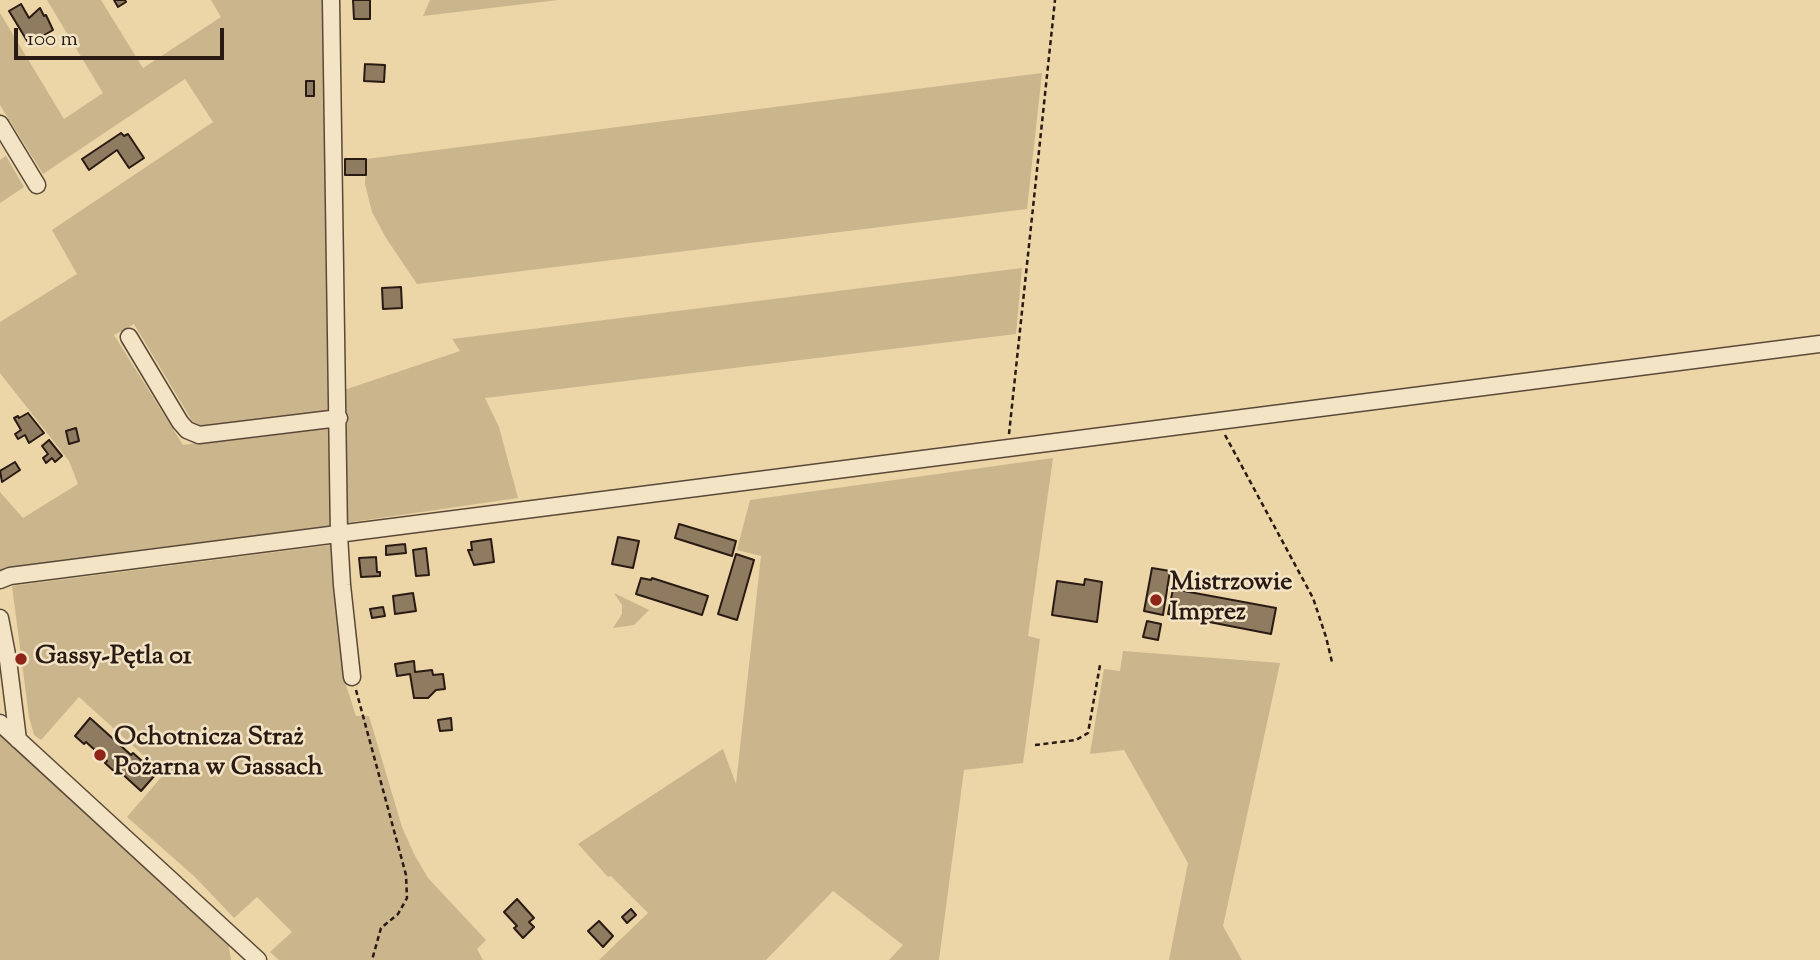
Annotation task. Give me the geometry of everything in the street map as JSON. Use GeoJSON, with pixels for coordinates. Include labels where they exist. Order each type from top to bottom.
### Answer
{"type":"FeatureCollection","features":[{"type":"Feature","properties":{"kind":"street"},"geometry":{"type":"LineString","coordinates":[[331,0],[340,535],[342,585],[352,677]]}},
{"type":"Feature","properties":{"kind":"street"},"geometry":{"type":"LineString","coordinates":[[0,124],[37,185]]}},
{"type":"Feature","properties":{"kind":"street"},"geometry":{"type":"LineString","coordinates":[[129,337],[180,422],[187,430],[199,435],[339,418]]}},
{"type":"Feature","properties":{"kind":"street"},"geometry":{"type":"LineString","coordinates":[[0,580],[10,576],[1820,344]]}},
{"type":"Feature","properties":{"kind":"street"},"geometry":{"type":"LineString","coordinates":[[0,618],[18,740]]}},
{"type":"Feature","properties":{"kind":"street"},"geometry":{"type":"LineString","coordinates":[[0,723],[258,960]]}},
{"type":"Feature","properties":{"kind":"path"},"geometry":{"type":"LineString","coordinates":[[1007,448],[1055,0]]}},
{"type":"Feature","properties":{"kind":"path"},"geometry":{"type":"LineString","coordinates":[[1217,421],[1313,598],[1332,662]]}},
{"type":"Feature","properties":{"kind":"path"},"geometry":{"type":"LineString","coordinates":[[1035,745],[1076,740],[1088,733],[1101,665]]}},
{"type":"Feature","properties":{"kind":"path"},"geometry":{"type":"LineString","coordinates":[[352,677],[406,875],[407,898],[398,914],[381,928],[372,960]]}},
{"type":"Feature","properties":{"kind":"shaded area"},"geometry":{"type":"Polygon","coordinates":[[[47,0],[101,0],[143,68],[221,17],[211,0],[324,0],[331,412],[210,430],[194,424],[134,324],[114,335],[183,445],[331,423],[330,527],[129,551],[0,574],[0,492],[23,518],[78,484],[69,461],[0,373],[0,322],[77,274],[52,230],[213,122],[185,79],[43,174],[0,105],[0,13],[64,119],[103,93],[47,0]]]}},
{"type":"Feature","properties":{"kind":"shaded area"},"geometry":{"type":"Polygon","coordinates":[[[430,0],[558,0],[423,16],[430,0]]]}},
{"type":"Feature","properties":{"kind":"shaded area"},"geometry":{"type":"Polygon","coordinates":[[[1042,73],[1027,209],[417,284],[372,212],[365,184],[366,159],[1042,73]]]}},
{"type":"Feature","properties":{"kind":"shaded area"},"geometry":{"type":"Polygon","coordinates":[[[6,156],[24,187],[0,203],[0,160],[6,156]]]}},
{"type":"Feature","properties":{"kind":"shaded area"},"geometry":{"type":"Polygon","coordinates":[[[1022,268],[1016,334],[485,398],[499,427],[518,498],[346,523],[344,390],[460,351],[452,339],[1022,268]]]}},
{"type":"Feature","properties":{"kind":"shaded area"},"geometry":{"type":"Polygon","coordinates":[[[1053,458],[1028,636],[1040,639],[1023,763],[964,770],[939,960],[889,960],[903,945],[833,891],[766,960],[599,960],[648,913],[611,876],[608,877],[578,844],[723,749],[736,784],[761,556],[737,550],[750,500],[1053,458]]]}},
{"type":"Feature","properties":{"kind":"shaded area"},"geometry":{"type":"Polygon","coordinates":[[[331,545],[338,553],[346,685],[356,716],[369,716],[402,827],[414,854],[428,878],[486,940],[477,949],[483,960],[279,960],[270,952],[292,932],[257,897],[234,918],[195,877],[127,817],[164,774],[79,697],[41,740],[34,735],[29,717],[12,586],[331,545]]]}},
{"type":"Feature","properties":{"kind":"shaded area"},"geometry":{"type":"Polygon","coordinates":[[[614,593],[649,610],[634,625],[613,628],[622,614],[622,605],[614,593]]]}},
{"type":"Feature","properties":{"kind":"shaded area"},"geometry":{"type":"Polygon","coordinates":[[[1123,651],[1280,663],[1223,926],[1242,960],[1169,960],[1188,863],[1124,750],[1090,754],[1104,669],[1120,671],[1123,651]]]}},
{"type":"Feature","properties":{"kind":"shaded area"},"geometry":{"type":"Polygon","coordinates":[[[0,735],[228,941],[231,960],[0,960],[0,735]]]}},
{"type":"Feature","properties":{"kind":"building"},"geometry":{"type":"Polygon","coordinates":[[[114,0],[125,0],[126,2],[118,7],[114,0]]]}},
{"type":"Feature","properties":{"kind":"building"},"geometry":{"type":"Polygon","coordinates":[[[353,0],[370,0],[370,19],[354,19],[353,0]]]}},
{"type":"Feature","properties":{"kind":"building"},"geometry":{"type":"Polygon","coordinates":[[[21,4],[29,18],[40,8],[53,30],[29,44],[9,11],[21,4]]]}},
{"type":"Feature","properties":{"kind":"building"},"geometry":{"type":"Polygon","coordinates":[[[365,64],[385,65],[384,82],[364,81],[365,64]]]}},
{"type":"Feature","properties":{"kind":"building"},"geometry":{"type":"Polygon","coordinates":[[[306,81],[314,81],[314,96],[306,96],[306,81]]]}},
{"type":"Feature","properties":{"kind":"building"},"geometry":{"type":"Polygon","coordinates":[[[121,133],[124,136],[128,134],[144,158],[129,168],[117,150],[89,170],[82,159],[121,133]]]}},
{"type":"Feature","properties":{"kind":"building"},"geometry":{"type":"Polygon","coordinates":[[[345,159],[366,159],[366,175],[345,175],[345,159]]]}},
{"type":"Feature","properties":{"kind":"building"},"geometry":{"type":"Polygon","coordinates":[[[401,287],[402,308],[383,309],[382,288],[401,287]]]}},
{"type":"Feature","properties":{"kind":"building"},"geometry":{"type":"Polygon","coordinates":[[[28,413],[44,433],[29,443],[25,435],[18,439],[15,434],[21,430],[14,418],[28,413]]]}},
{"type":"Feature","properties":{"kind":"building"},"geometry":{"type":"Polygon","coordinates":[[[76,428],[79,441],[69,444],[66,431],[76,428]]]}},
{"type":"Feature","properties":{"kind":"building"},"geometry":{"type":"Polygon","coordinates":[[[49,440],[62,456],[55,462],[52,458],[46,463],[43,458],[48,454],[42,446],[49,440]]]}},
{"type":"Feature","properties":{"kind":"building"},"geometry":{"type":"Polygon","coordinates":[[[15,462],[20,470],[2,482],[0,471],[15,462]]]}},
{"type":"Feature","properties":{"kind":"building"},"geometry":{"type":"Polygon","coordinates":[[[679,524],[736,541],[732,556],[675,538],[679,524]]]}},
{"type":"Feature","properties":{"kind":"building"},"geometry":{"type":"Polygon","coordinates":[[[618,537],[639,541],[633,568],[612,564],[618,537]]]}},
{"type":"Feature","properties":{"kind":"building"},"geometry":{"type":"Polygon","coordinates":[[[491,539],[494,562],[474,565],[468,550],[472,550],[471,542],[491,539]]]}},
{"type":"Feature","properties":{"kind":"building"},"geometry":{"type":"Polygon","coordinates":[[[405,544],[406,553],[386,555],[386,546],[405,544]]]}},
{"type":"Feature","properties":{"kind":"building"},"geometry":{"type":"Polygon","coordinates":[[[426,548],[429,575],[416,576],[413,550],[426,548]]]}},
{"type":"Feature","properties":{"kind":"building"},"geometry":{"type":"Polygon","coordinates":[[[736,554],[754,560],[737,620],[718,614],[736,554]]]}},
{"type":"Feature","properties":{"kind":"building"},"geometry":{"type":"Polygon","coordinates":[[[376,557],[377,572],[380,572],[380,576],[361,577],[359,558],[376,557]]]}},
{"type":"Feature","properties":{"kind":"building","name":"Mistrzowie Imprez"},"geometry":{"type":"Polygon","coordinates":[[[1152,568],[1170,571],[1163,615],[1144,611],[1152,568]]]}},
{"type":"Feature","properties":{"kind":"building"},"geometry":{"type":"Polygon","coordinates":[[[641,578],[652,578],[708,596],[702,615],[636,594],[641,578]]]}},
{"type":"Feature","properties":{"kind":"building"},"geometry":{"type":"Polygon","coordinates":[[[1085,579],[1102,582],[1097,622],[1052,615],[1057,581],[1084,585],[1085,579]]]}},
{"type":"Feature","properties":{"kind":"building"},"geometry":{"type":"Polygon","coordinates":[[[1173,589],[1276,608],[1271,634],[1168,614],[1173,589]]]}},
{"type":"Feature","properties":{"kind":"building"},"geometry":{"type":"Polygon","coordinates":[[[413,593],[416,611],[395,614],[393,596],[413,593]]]}},
{"type":"Feature","properties":{"kind":"building"},"geometry":{"type":"Polygon","coordinates":[[[383,607],[385,616],[372,618],[370,609],[383,607]]]}},
{"type":"Feature","properties":{"kind":"building"},"geometry":{"type":"Polygon","coordinates":[[[1147,621],[1161,624],[1158,640],[1143,637],[1147,621]]]}},
{"type":"Feature","properties":{"kind":"building"},"geometry":{"type":"Polygon","coordinates":[[[414,661],[415,672],[432,670],[433,675],[443,674],[445,689],[436,690],[428,698],[414,698],[410,674],[397,676],[395,664],[414,661]]]}},
{"type":"Feature","properties":{"kind":"building"},"geometry":{"type":"Polygon","coordinates":[[[90,718],[155,775],[141,791],[118,770],[116,773],[86,742],[84,744],[75,736],[90,718]]]}},
{"type":"Feature","properties":{"kind":"building"},"geometry":{"type":"Polygon","coordinates":[[[451,718],[452,730],[440,731],[438,720],[451,718]]]}},
{"type":"Feature","properties":{"kind":"building"},"geometry":{"type":"Polygon","coordinates":[[[517,899],[534,918],[529,922],[534,927],[523,938],[514,928],[517,926],[504,912],[517,899]]]}},
{"type":"Feature","properties":{"kind":"building"},"geometry":{"type":"Polygon","coordinates":[[[631,909],[636,915],[627,923],[622,917],[631,909]]]}},
{"type":"Feature","properties":{"kind":"building"},"geometry":{"type":"Polygon","coordinates":[[[599,921],[613,936],[603,947],[588,931],[599,921]]]}},
{"type":"Feature","properties":{"kind":"place","name":"Mistrzowie Imprez"},"geometry":{"type":"Point","coordinates":[1156,600]}},
{"type":"Feature","properties":{"kind":"place","name":"Gassy-Pętla 01"},"geometry":{"type":"Point","coordinates":[21,659]}},
{"type":"Feature","properties":{"kind":"place","name":"Ochotnicza Straż Pożarna w Gassach"},"geometry":{"type":"Point","coordinates":[100,755]}}]}
